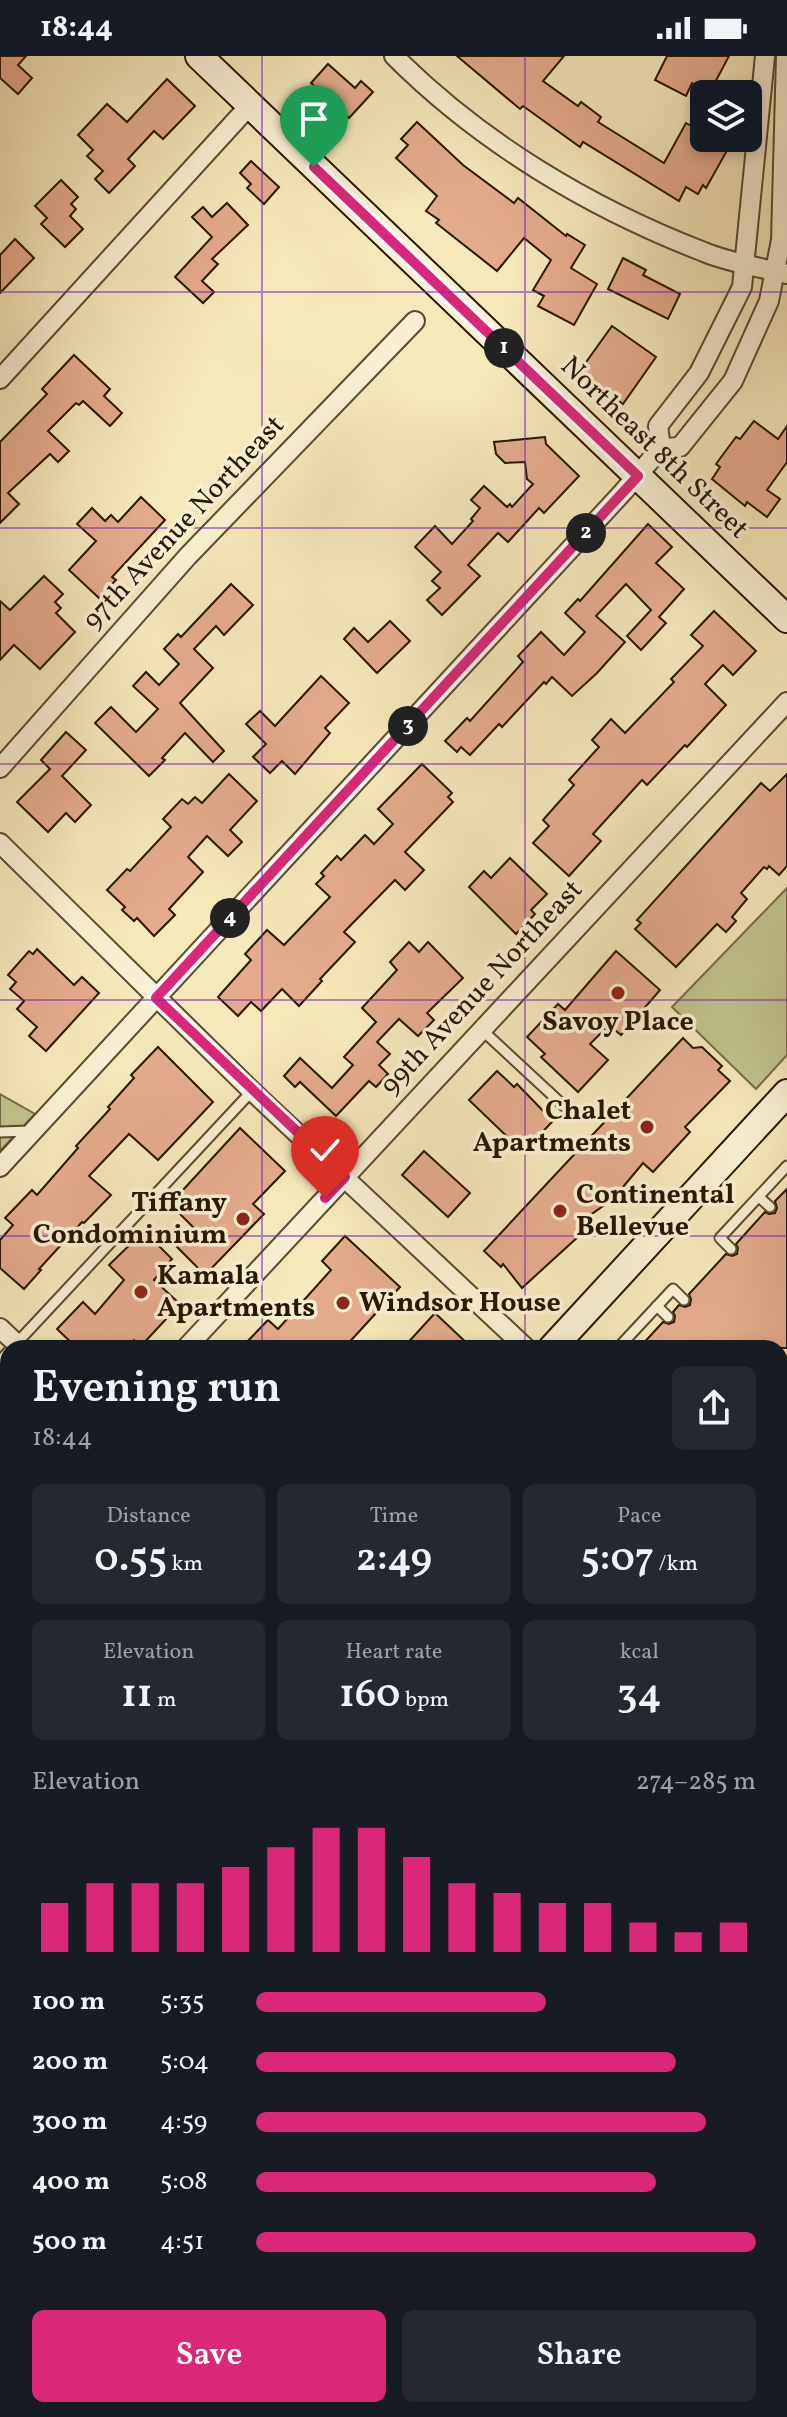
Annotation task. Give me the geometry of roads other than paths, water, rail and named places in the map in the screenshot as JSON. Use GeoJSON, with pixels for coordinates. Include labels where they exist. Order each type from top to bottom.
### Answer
{"type":"FeatureCollection","features":[{"type":"Feature","properties":{"kind":"main road","name":"Northeast 8th Street"},"geometry":{"type":"LineString","coordinates":[[199,56],[787,619]]}},
{"type":"Feature","properties":{"kind":"main road"},"geometry":{"type":"LineString","coordinates":[[559,1340],[787,1093]]}},
{"type":"Feature","properties":{"kind":"street"},"geometry":{"type":"LineString","coordinates":[[394,56],[472,124],[577,193],[706,254],[781,272]]}},
{"type":"Feature","properties":{"kind":"street"},"geometry":{"type":"LineString","coordinates":[[0,1167],[661,448],[658,426],[699,373],[742,287],[765,56]]}},
{"type":"Feature","properties":{"kind":"street"},"geometry":{"type":"LineString","coordinates":[[661,448],[680,447],[733,381],[781,272],[786,56]]}},
{"type":"Feature","properties":{"kind":"street"},"geometry":{"type":"LineString","coordinates":[[0,379],[250,105]]}},
{"type":"Feature","properties":{"kind":"street","name":"97th Avenue Northeast"},"geometry":{"type":"LineString","coordinates":[[0,768],[188,556],[415,321]]}},
{"type":"Feature","properties":{"kind":"street","name":"99th Avenue Northeast"},"geometry":{"type":"LineString","coordinates":[[193,1340],[787,702]]}},
{"type":"Feature","properties":{"kind":"street"},"geometry":{"type":"LineString","coordinates":[[0,843],[252,1091],[518,1340]]}},
{"type":"Feature","properties":{"kind":"lane"},"geometry":{"type":"LineString","coordinates":[[482,1030],[564,1106]]}},
{"type":"Feature","properties":{"kind":"lane"},"geometry":{"type":"LineString","coordinates":[[21,1340],[252,1091]]}},
{"type":"Feature","properties":{"kind":"lane"},"geometry":{"type":"LineString","coordinates":[[0,1132],[33,1131]]}},
{"type":"Feature","properties":{"kind":"lane"},"geometry":{"type":"LineString","coordinates":[[731,1249],[720,1238],[787,1166]]}},
{"type":"Feature","properties":{"kind":"lane"},"geometry":{"type":"LineString","coordinates":[[759,1197],[770,1207]]}},
{"type":"Feature","properties":{"kind":"lane"},"geometry":{"type":"LineString","coordinates":[[630,1340],[673,1289],[684,1300]]}},
{"type":"Feature","properties":{"kind":"lane"},"geometry":{"type":"LineString","coordinates":[[657,1306],[668,1317]]}},
{"type":"Feature","properties":{"kind":"place","name":"Savoy Place"},"geometry":{"type":"Point","coordinates":[618,993]}},
{"type":"Feature","properties":{"kind":"place","name":"Chalet Apartments"},"geometry":{"type":"Point","coordinates":[647,1127]}},
{"type":"Feature","properties":{"kind":"place","name":"Continental Bellevue"},"geometry":{"type":"Point","coordinates":[560,1211]}},
{"type":"Feature","properties":{"kind":"place","name":"Tiffany Condominium"},"geometry":{"type":"Point","coordinates":[243,1219]}},
{"type":"Feature","properties":{"kind":"place","name":"Kamala Apartments"},"geometry":{"type":"Point","coordinates":[141,1292]}},
{"type":"Feature","properties":{"kind":"place","name":"Windsor House"},"geometry":{"type":"Point","coordinates":[343,1303]}}]}
